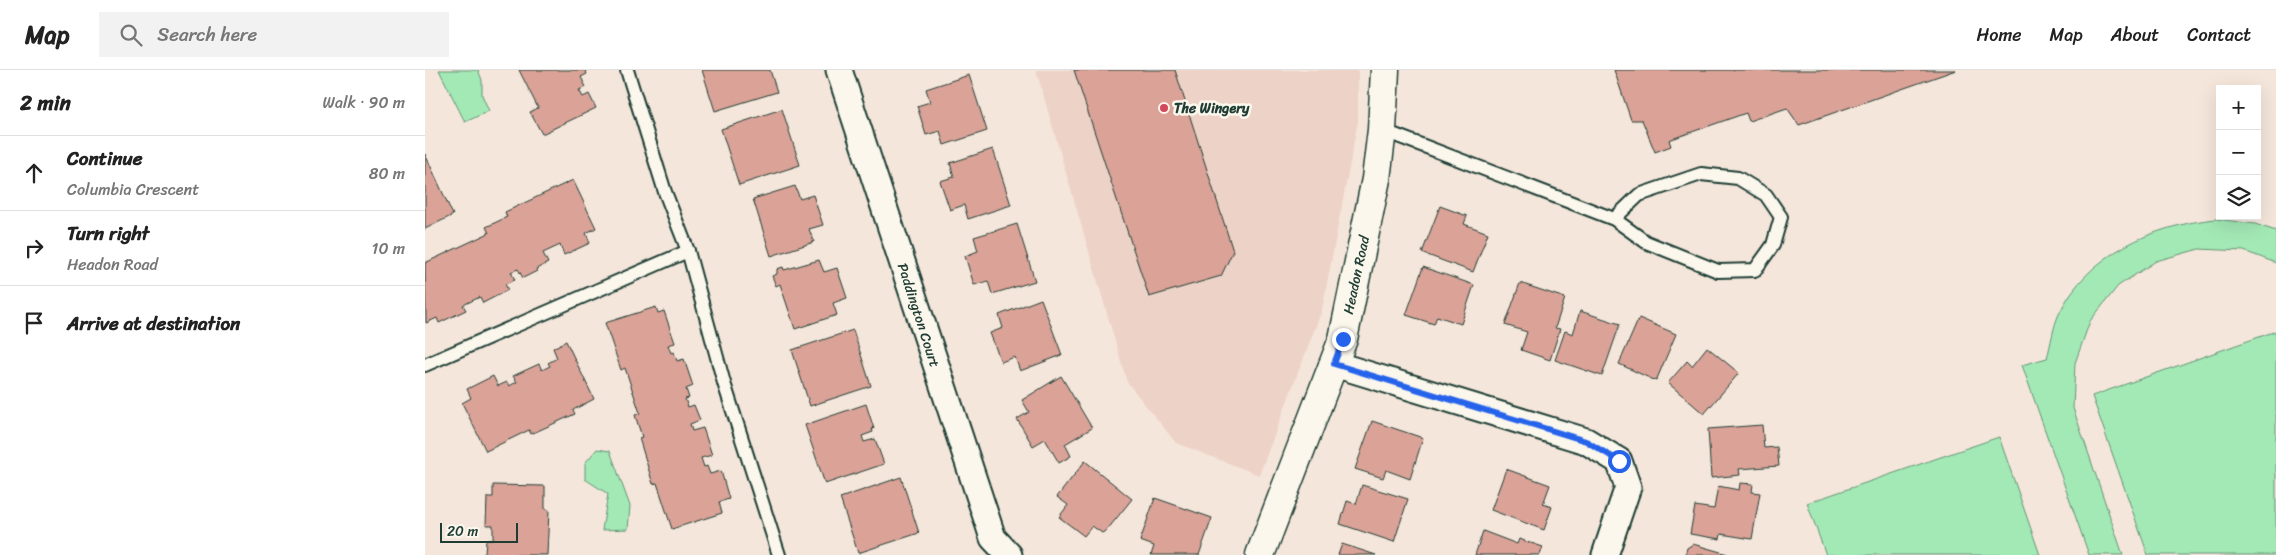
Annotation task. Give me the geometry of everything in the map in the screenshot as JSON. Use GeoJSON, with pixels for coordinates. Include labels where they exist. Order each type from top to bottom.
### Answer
{"type":"FeatureCollection","features":[{"type":"Feature","properties":{"kind":"street","name":"Paddington Court"},"geometry":{"type":"LineString","coordinates":[[839,70],[993,538],[1009,555]]}},
{"type":"Feature","properties":{"kind":"street","name":"Headon Road"},"geometry":{"type":"LineString","coordinates":[[1260,555],[1343,339],[1376,179],[1382,130],[1385,70]]}},
{"type":"Feature","properties":{"kind":"street"},"geometry":{"type":"LineString","coordinates":[[1334,364],[1586,441],[1619,461],[1628,487],[1605,555]]}},
{"type":"Feature","properties":{"kind":"lane"},"geometry":{"type":"LineString","coordinates":[[627,70],[665,192],[688,251],[724,383],[779,555]]}},
{"type":"Feature","properties":{"kind":"lane"},"geometry":{"type":"LineString","coordinates":[[1382,130],[1614,219],[1646,242],[1718,271],[1755,270],[1773,245],[1781,217],[1765,195],[1737,178],[1701,174],[1639,195],[1614,219]]}},
{"type":"Feature","properties":{"kind":"lane"},"geometry":{"type":"LineString","coordinates":[[425,364],[688,251]]}},
{"type":"Feature","properties":{"kind":"shaded area"},"geometry":{"type":"Polygon","coordinates":[[[1036,70],[1358,70],[1358,121],[1322,310],[1259,475],[1176,443],[1127,382],[1036,70]]]}},
{"type":"Feature","properties":{"kind":"green space"},"geometry":{"type":"Polygon","coordinates":[[[439,70],[478,70],[482,80],[482,95],[489,111],[465,122],[439,70]]]}},
{"type":"Feature","properties":{"kind":"green space"},"geometry":{"type":"Polygon","coordinates":[[[2216,219],[2255,224],[2276,231],[2276,263],[2244,251],[2199,249],[2156,261],[2118,286],[2090,321],[2075,363],[2073,408],[2123,555],[2089,555],[2022,365],[2047,358],[2057,319],[2071,293],[2105,259],[2125,246],[2146,236],[2193,222],[2216,219]]]}},
{"type":"Feature","properties":{"kind":"green space"},"geometry":{"type":"Polygon","coordinates":[[[2276,331],[2276,555],[2148,555],[2092,396],[2276,331]]]}},
{"type":"Feature","properties":{"kind":"green space"},"geometry":{"type":"Polygon","coordinates":[[[1999,437],[2040,555],[1826,555],[1807,503],[1999,437]]]}},
{"type":"Feature","properties":{"kind":"green space"},"geometry":{"type":"Polygon","coordinates":[[[597,449],[610,451],[630,506],[628,529],[602,530],[608,494],[585,479],[585,463],[597,449]]]}},
{"type":"Feature","properties":{"kind":"building"},"geometry":{"type":"Polygon","coordinates":[[[519,70],[585,70],[587,74],[581,77],[586,87],[579,90],[583,97],[589,94],[596,108],[542,134],[530,112],[538,108],[519,70]]]}},
{"type":"Feature","properties":{"kind":"building"},"geometry":{"type":"Polygon","coordinates":[[[702,70],[770,70],[777,92],[715,111],[702,70]]]}},
{"type":"Feature","properties":{"kind":"building"},"geometry":{"type":"Polygon","coordinates":[[[1074,70],[1175,70],[1233,251],[1221,276],[1149,297],[1074,70]]]}},
{"type":"Feature","properties":{"kind":"building"},"geometry":{"type":"Polygon","coordinates":[[[1614,70],[1956,70],[1799,125],[1787,108],[1749,121],[1746,113],[1669,140],[1671,146],[1655,152],[1642,120],[1631,120],[1614,70]]]}},
{"type":"Feature","properties":{"kind":"building"},"geometry":{"type":"Polygon","coordinates":[[[969,75],[987,131],[944,145],[940,131],[926,135],[917,106],[930,102],[926,89],[969,75]]]}},
{"type":"Feature","properties":{"kind":"building"},"geometry":{"type":"Polygon","coordinates":[[[782,109],[800,165],[739,185],[721,129],[782,109]]]}},
{"type":"Feature","properties":{"kind":"building"},"geometry":{"type":"Polygon","coordinates":[[[993,149],[1011,205],[968,219],[964,205],[950,210],[940,181],[954,177],[950,163],[993,149]]]}},
{"type":"Feature","properties":{"kind":"building"},"geometry":{"type":"Polygon","coordinates":[[[425,154],[453,215],[425,229],[425,154]]]}},
{"type":"Feature","properties":{"kind":"building"},"geometry":{"type":"Polygon","coordinates":[[[573,180],[596,228],[586,233],[590,243],[564,255],[560,245],[543,253],[548,263],[523,278],[518,269],[511,272],[515,280],[505,284],[508,290],[483,303],[480,297],[463,305],[466,310],[439,323],[437,318],[426,323],[425,263],[489,233],[486,227],[507,217],[505,212],[573,180]]]}},
{"type":"Feature","properties":{"kind":"building"},"geometry":{"type":"Polygon","coordinates":[[[795,186],[800,199],[813,195],[823,225],[809,229],[814,242],[771,256],[753,199],[795,186]]]}},
{"type":"Feature","properties":{"kind":"building"},"geometry":{"type":"Polygon","coordinates":[[[1440,206],[1467,216],[1464,224],[1488,233],[1473,272],[1422,253],[1440,206]]]}},
{"type":"Feature","properties":{"kind":"building"},"geometry":{"type":"Polygon","coordinates":[[[1017,224],[1035,281],[992,294],[988,281],[974,285],[965,256],[978,251],[974,237],[1017,224]]]}},
{"type":"Feature","properties":{"kind":"building"},"geometry":{"type":"Polygon","coordinates":[[[819,260],[824,272],[837,268],[847,298],[833,303],[837,315],[795,329],[780,284],[776,286],[772,276],[777,274],[777,269],[783,267],[784,270],[819,260]]]}},
{"type":"Feature","properties":{"kind":"building"},"geometry":{"type":"Polygon","coordinates":[[[1423,267],[1474,285],[1461,324],[1437,316],[1434,324],[1406,315],[1423,267]]]}},
{"type":"Feature","properties":{"kind":"building"},"geometry":{"type":"Polygon","coordinates":[[[1520,283],[1565,298],[1555,328],[1560,329],[1550,360],[1521,350],[1527,332],[1505,325],[1520,283]]]}},
{"type":"Feature","properties":{"kind":"building"},"geometry":{"type":"Polygon","coordinates":[[[1041,299],[1062,355],[1020,371],[1015,357],[1001,362],[990,333],[1003,328],[999,315],[1041,299]]]}},
{"type":"Feature","properties":{"kind":"building"},"geometry":{"type":"Polygon","coordinates":[[[656,307],[658,313],[664,311],[675,343],[668,345],[671,353],[674,352],[677,361],[684,359],[693,386],[686,389],[689,398],[685,399],[688,407],[694,405],[700,420],[690,424],[692,431],[703,428],[712,455],[701,458],[704,467],[707,466],[710,474],[721,471],[729,499],[719,502],[722,513],[672,529],[657,483],[653,484],[639,438],[642,437],[635,415],[640,413],[625,368],[621,370],[605,323],[656,307]]]}},
{"type":"Feature","properties":{"kind":"building"},"geometry":{"type":"Polygon","coordinates":[[[1580,311],[1620,324],[1602,376],[1555,360],[1565,331],[1573,334],[1580,311]]]}},
{"type":"Feature","properties":{"kind":"building"},"geometry":{"type":"Polygon","coordinates":[[[1639,318],[1676,334],[1656,381],[1619,364],[1639,318]]]}},
{"type":"Feature","properties":{"kind":"building"},"geometry":{"type":"Polygon","coordinates":[[[853,330],[871,386],[810,406],[792,350],[853,330]]]}},
{"type":"Feature","properties":{"kind":"building"},"geometry":{"type":"Polygon","coordinates":[[[566,341],[594,399],[573,410],[575,414],[531,434],[529,430],[486,451],[462,403],[471,398],[467,389],[493,376],[498,386],[507,382],[509,386],[517,382],[513,376],[539,364],[542,370],[550,366],[548,363],[557,358],[553,348],[566,341]]]}},
{"type":"Feature","properties":{"kind":"building"},"geometry":{"type":"Polygon","coordinates":[[[1707,347],[1739,373],[1704,414],[1668,383],[1687,361],[1692,366],[1707,347]]]}},
{"type":"Feature","properties":{"kind":"building"},"geometry":{"type":"Polygon","coordinates":[[[1061,376],[1092,428],[1065,444],[1071,456],[1059,463],[1045,439],[1033,446],[1017,419],[1029,412],[1022,400],[1061,376]]]}},
{"type":"Feature","properties":{"kind":"building"},"geometry":{"type":"Polygon","coordinates":[[[866,404],[874,429],[872,429],[873,432],[862,436],[864,442],[875,439],[884,464],[825,484],[805,425],[866,404]]]}},
{"type":"Feature","properties":{"kind":"building"},"geometry":{"type":"Polygon","coordinates":[[[1372,421],[1423,438],[1410,479],[1386,470],[1383,478],[1355,469],[1372,421]]]}},
{"type":"Feature","properties":{"kind":"building"},"geometry":{"type":"Polygon","coordinates":[[[1762,425],[1764,448],[1777,447],[1779,466],[1739,469],[1740,475],[1711,478],[1708,429],[1762,425]]]}},
{"type":"Feature","properties":{"kind":"building"},"geometry":{"type":"Polygon","coordinates":[[[1085,461],[1132,499],[1107,530],[1102,533],[1092,526],[1084,536],[1059,517],[1068,505],[1057,497],[1085,461]]]}},
{"type":"Feature","properties":{"kind":"building"},"geometry":{"type":"Polygon","coordinates":[[[1506,469],[1550,485],[1543,504],[1552,507],[1544,530],[1491,510],[1506,469]]]}},
{"type":"Feature","properties":{"kind":"building"},"geometry":{"type":"Polygon","coordinates":[[[901,477],[919,533],[858,553],[840,498],[901,477]]]}},
{"type":"Feature","properties":{"kind":"building"},"geometry":{"type":"Polygon","coordinates":[[[1740,483],[1753,484],[1752,492],[1760,493],[1752,539],[1721,534],[1720,539],[1690,534],[1695,506],[1714,509],[1718,486],[1739,490],[1740,483]]]}},
{"type":"Feature","properties":{"kind":"building"},"geometry":{"type":"Polygon","coordinates":[[[493,485],[545,486],[545,509],[549,510],[547,555],[478,555],[485,554],[486,540],[493,540],[493,525],[486,525],[487,497],[493,497],[493,485]]]}},
{"type":"Feature","properties":{"kind":"building"},"geometry":{"type":"Polygon","coordinates":[[[1362,485],[1408,499],[1394,542],[1340,524],[1347,501],[1356,504],[1362,485]]]}},
{"type":"Feature","properties":{"kind":"building"},"geometry":{"type":"Polygon","coordinates":[[[1155,498],[1212,518],[1199,555],[1151,555],[1154,546],[1140,541],[1155,498]]]}},
{"type":"Feature","properties":{"kind":"building"},"geometry":{"type":"Polygon","coordinates":[[[1483,531],[1517,544],[1519,539],[1543,547],[1540,555],[1475,555],[1483,531]]]}},
{"type":"Feature","properties":{"kind":"building"},"geometry":{"type":"Polygon","coordinates":[[[1342,544],[1376,555],[1338,555],[1342,544]]]}},
{"type":"Feature","properties":{"kind":"building"},"geometry":{"type":"Polygon","coordinates":[[[1693,544],[1731,555],[1685,555],[1687,548],[1693,544]]]}},
{"type":"Feature","properties":{"kind":"place","name":"The Wingery"},"geometry":{"type":"Point","coordinates":[1164,108]}},
{"type":"Feature","properties":{"kind":"route"},"geometry":{"type":"LineString","coordinates":[[1343,339],[1334,364],[1586,441],[1619,461]]}}]}
